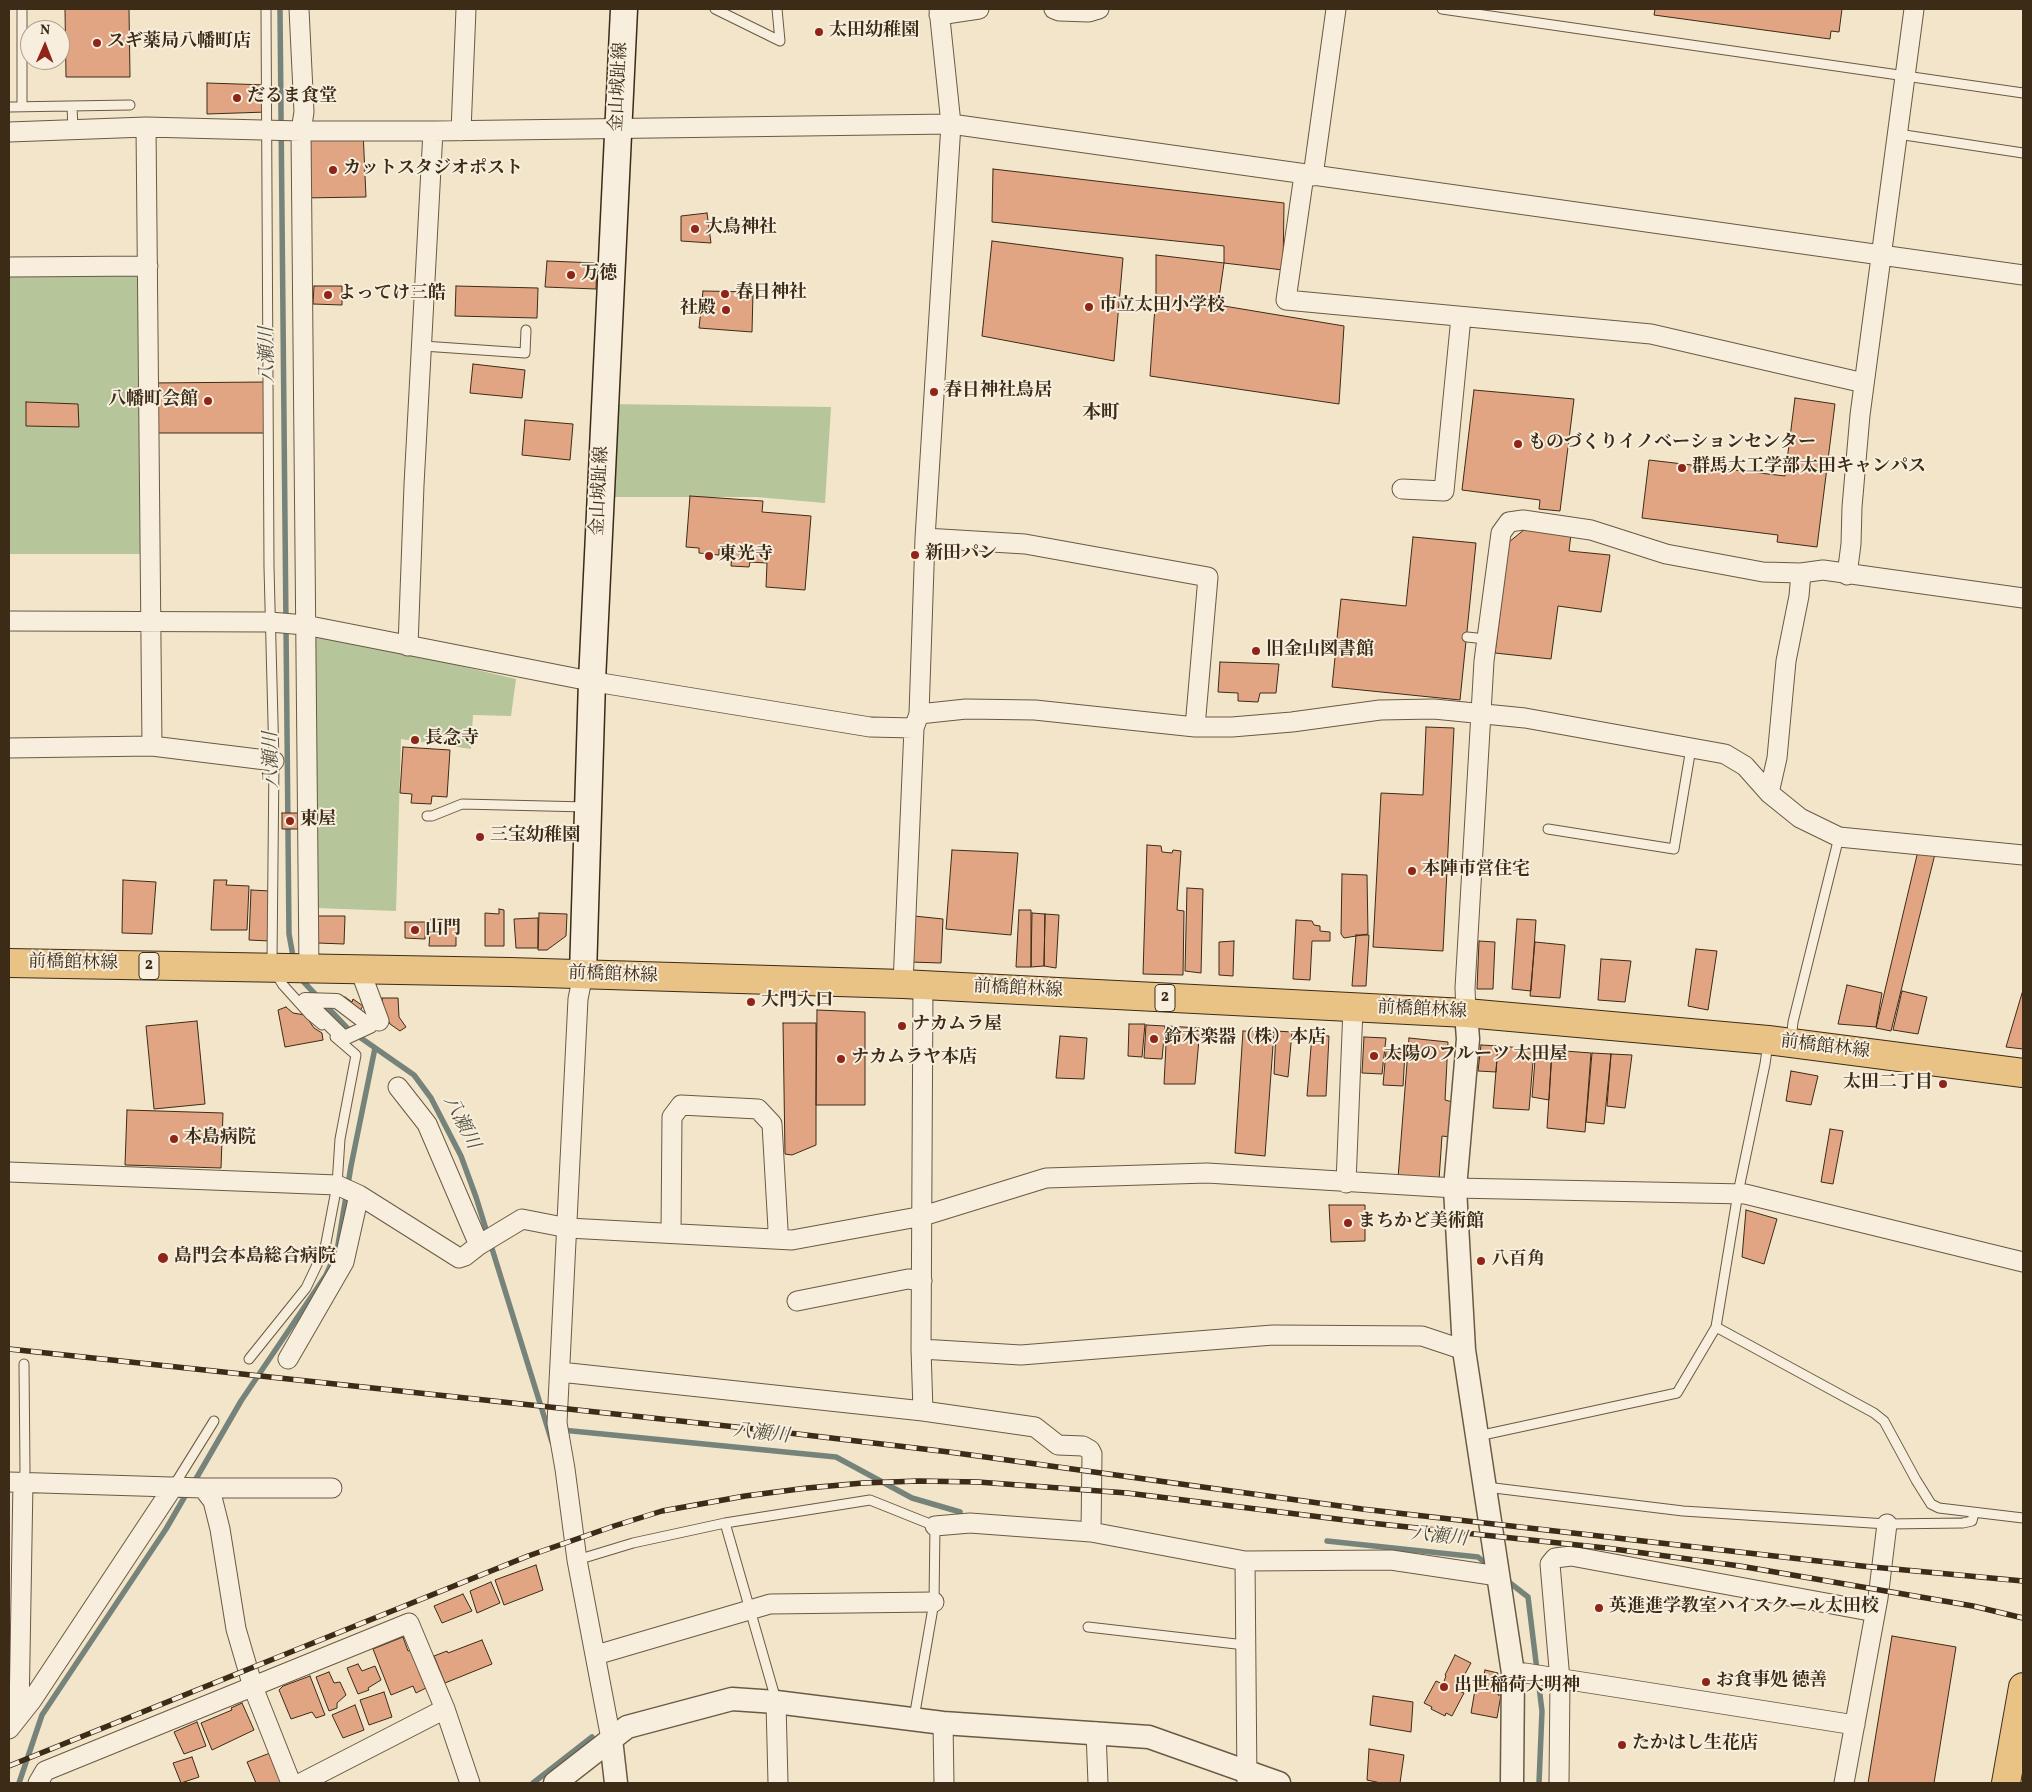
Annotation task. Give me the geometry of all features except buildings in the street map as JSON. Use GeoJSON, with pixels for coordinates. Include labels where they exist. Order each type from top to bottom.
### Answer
{"type":"FeatureCollection","features":[{"type":"Feature","properties":{"kind":"main road","name":"金山城趾線"},"geometry":{"type":"LineString","coordinates":[[583,974],[592,681],[624,9]]}},
{"type":"Feature","properties":{"kind":"main road","name":"前橋館林線"},"geometry":{"type":"LineString","coordinates":[[9,963],[583,974],[913,984],[1466,1013],[1779,1042],[2023,1073]]}},
{"type":"Feature","properties":{"kind":"main road"},"geometry":{"type":"LineString","coordinates":[[2006,1783],[2023,1687]]}},
{"type":"Feature","properties":{"kind":"street"},"geometry":{"type":"LineString","coordinates":[[294,969],[305,625],[301,131],[304,112],[300,9]]}},
{"type":"Feature","properties":{"kind":"street"},"geometry":{"type":"LineString","coordinates":[[461,131],[466,9]]}},
{"type":"Feature","properties":{"kind":"street"},"geometry":{"type":"LineString","coordinates":[[923,1411],[921,1349],[922,1216],[913,984],[916,721],[925,538],[951,124],[939,12],[979,9]]}},
{"type":"Feature","properties":{"kind":"street"},"geometry":{"type":"LineString","coordinates":[[1054,9],[1059,11],[1089,12],[1099,9]]}},
{"type":"Feature","properties":{"kind":"street"},"geometry":{"type":"LineString","coordinates":[[1336,9],[1309,175],[1286,300],[1651,334],[1864,383]]}},
{"type":"Feature","properties":{"kind":"street"},"geometry":{"type":"LineString","coordinates":[[1847,575],[1864,383],[1914,9]]}},
{"type":"Feature","properties":{"kind":"street"},"geometry":{"type":"LineString","coordinates":[[9,132],[146,127],[433,132],[951,124],[2023,275]]}},
{"type":"Feature","properties":{"kind":"street"},"geometry":{"type":"LineString","coordinates":[[146,127],[152,746]]}},
{"type":"Feature","properties":{"kind":"street"},"geometry":{"type":"LineString","coordinates":[[408,646],[414,485],[423,346],[433,132]]}},
{"type":"Feature","properties":{"kind":"street"},"geometry":{"type":"LineString","coordinates":[[9,267],[148,266]]}},
{"type":"Feature","properties":{"kind":"street"},"geometry":{"type":"LineString","coordinates":[[1402,489],[1444,492],[1461,317]]}},
{"type":"Feature","properties":{"kind":"street"},"geometry":{"type":"LineString","coordinates":[[1512,1783],[1519,1673],[1508,1630],[1498,1576],[1464,1350],[1455,1188],[1468,1039],[1465,988],[1480,715],[1486,640],[1501,533],[1509,522],[1523,520],[1591,530],[1666,554],[1763,572],[1801,573],[1823,570],[1847,575],[2023,598]]}},
{"type":"Feature","properties":{"kind":"street"},"geometry":{"type":"LineString","coordinates":[[925,538],[1025,544],[1208,577],[1195,726]]}},
{"type":"Feature","properties":{"kind":"street"},"geometry":{"type":"LineString","coordinates":[[1769,793],[1777,758],[1786,661],[1799,596],[1801,573]]}},
{"type":"Feature","properties":{"kind":"street"},"geometry":{"type":"LineString","coordinates":[[9,621],[270,622],[305,625],[592,681],[870,727],[916,721],[966,709],[1035,710],[1232,728],[1380,710],[1434,709],[1526,718],[1725,754],[1745,766],[1769,793],[1800,818],[1839,837],[2023,855]]}},
{"type":"Feature","properties":{"kind":"street"},"geometry":{"type":"LineString","coordinates":[[9,748],[152,746],[274,761]]}},
{"type":"Feature","properties":{"kind":"street"},"geometry":{"type":"LineString","coordinates":[[360,970],[379,1020]]}},
{"type":"Feature","properties":{"kind":"street"},"geometry":{"type":"LineString","coordinates":[[583,974],[578,999],[557,1423],[584,1558],[596,1654],[612,1739],[616,1783]]}},
{"type":"Feature","properties":{"kind":"street"},"geometry":{"type":"LineString","coordinates":[[1346,1183],[1354,1008]]}},
{"type":"Feature","properties":{"kind":"street"},"geometry":{"type":"LineString","coordinates":[[398,1088],[427,1124],[480,1245]]}},
{"type":"Feature","properties":{"kind":"street"},"geometry":{"type":"LineString","coordinates":[[671,1234],[672,1118],[681,1105],[758,1109],[772,1124],[778,1229],[775,1239]]}},
{"type":"Feature","properties":{"kind":"street"},"geometry":{"type":"LineString","coordinates":[[9,1172],[339,1186],[359,1195],[459,1258],[480,1245],[530,1221],[568,1228],[792,1240],[922,1216],[1046,1178],[1207,1173],[1346,1183],[1455,1188],[1738,1193],[2023,1262]]}},
{"type":"Feature","properties":{"kind":"street"},"geometry":{"type":"LineString","coordinates":[[288,1359],[344,1262],[359,1195]]}},
{"type":"Feature","properties":{"kind":"street"},"geometry":{"type":"LineString","coordinates":[[798,1301],[908,1279],[922,1281]]}},
{"type":"Feature","properties":{"kind":"street"},"geometry":{"type":"LineString","coordinates":[[921,1349],[1021,1355],[1273,1334],[1422,1336],[1464,1350]]}},
{"type":"Feature","properties":{"kind":"street"},"geometry":{"type":"LineString","coordinates":[[560,1372],[923,1411],[1035,1427],[1058,1444],[1083,1446],[1090,1450],[1092,1454],[1091,1532]]}},
{"type":"Feature","properties":{"kind":"street"},"geometry":{"type":"LineString","coordinates":[[14,1722],[16,1482],[202,1488],[332,1488]]}},
{"type":"Feature","properties":{"kind":"street"},"geometry":{"type":"LineString","coordinates":[[14,1722],[32,1700],[175,1487]]}},
{"type":"Feature","properties":{"kind":"street"},"geometry":{"type":"LineString","coordinates":[[202,1488],[213,1501],[220,1529],[236,1629],[253,1687],[291,1783]]}},
{"type":"Feature","properties":{"kind":"street"},"geometry":{"type":"LineString","coordinates":[[935,1526],[970,1523],[1091,1532],[1245,1561],[1391,1560],[1498,1576]]}},
{"type":"Feature","properties":{"kind":"street"},"geometry":{"type":"LineString","coordinates":[[1844,1783],[1875,1612],[1887,1524]]}},
{"type":"Feature","properties":{"kind":"street"},"geometry":{"type":"LineString","coordinates":[[1558,1783],[1556,1679],[1550,1564],[1555,1558],[1571,1556],[1875,1612]]}},
{"type":"Feature","properties":{"kind":"street"},"geometry":{"type":"LineString","coordinates":[[1245,1561],[1246,1777]]}},
{"type":"Feature","properties":{"kind":"street"},"geometry":{"type":"LineString","coordinates":[[596,1654],[770,1604],[934,1602]]}},
{"type":"Feature","properties":{"kind":"street"},"geometry":{"type":"LineString","coordinates":[[38,1783],[45,1770],[409,1623],[445,1709],[470,1783]]}},
{"type":"Feature","properties":{"kind":"street"},"geometry":{"type":"LineString","coordinates":[[1519,1673],[1855,1725]]}},
{"type":"Feature","properties":{"kind":"street"},"geometry":{"type":"LineString","coordinates":[[555,1783],[627,1727],[732,1699],[776,1702],[914,1721],[1149,1737],[1246,1777],[1279,1783]]}},
{"type":"Feature","properties":{"kind":"street"},"geometry":{"type":"LineString","coordinates":[[776,1702],[778,1783]]}},
{"type":"Feature","properties":{"kind":"street"},"geometry":{"type":"LineString","coordinates":[[300,1783],[445,1709]]}},
{"type":"Feature","properties":{"kind":"street"},"geometry":{"type":"LineString","coordinates":[[943,1723],[944,1783]]}},
{"type":"Feature","properties":{"kind":"street"},"geometry":{"type":"LineString","coordinates":[[1096,1732],[1098,1783]]}},
{"type":"Feature","properties":{"kind":"lane"},"geometry":{"type":"LineString","coordinates":[[22,9],[22,107]]}},
{"type":"Feature","properties":{"kind":"lane"},"geometry":{"type":"LineString","coordinates":[[249,1359],[306,1288],[325,1248],[339,1186],[340,1139],[356,1055],[310,1015],[283,985],[294,969],[272,960],[274,761],[270,622],[266,9]]}},
{"type":"Feature","properties":{"kind":"lane"},"geometry":{"type":"LineString","coordinates":[[715,9],[780,41],[777,9]]}},
{"type":"Feature","properties":{"kind":"lane"},"geometry":{"type":"LineString","coordinates":[[1442,9],[2023,93]]}},
{"type":"Feature","properties":{"kind":"lane"},"geometry":{"type":"LineString","coordinates":[[9,107],[130,105]]}},
{"type":"Feature","properties":{"kind":"lane"},"geometry":{"type":"LineString","coordinates":[[72,106],[73,130]]}},
{"type":"Feature","properties":{"kind":"lane"},"geometry":{"type":"LineString","coordinates":[[1898,134],[2023,153]]}},
{"type":"Feature","properties":{"kind":"lane"},"geometry":{"type":"LineString","coordinates":[[423,346],[525,353],[526,330]]}},
{"type":"Feature","properties":{"kind":"lane"},"geometry":{"type":"LineString","coordinates":[[1467,637],[1486,640]]}},
{"type":"Feature","properties":{"kind":"lane"},"geometry":{"type":"LineString","coordinates":[[1548,829],[1674,849],[1691,748]]}},
{"type":"Feature","properties":{"kind":"lane"},"geometry":{"type":"LineString","coordinates":[[427,816],[432,816],[462,804],[588,807]]}},
{"type":"Feature","properties":{"kind":"lane"},"geometry":{"type":"LineString","coordinates":[[1478,1436],[1677,1393],[1716,1327],[1738,1193],[1765,1064],[1794,1022],[1839,837]]}},
{"type":"Feature","properties":{"kind":"lane"},"geometry":{"type":"LineString","coordinates":[[1716,1327],[1874,1413],[1884,1421],[1931,1504],[1938,1508],[2023,1518]]}},
{"type":"Feature","properties":{"kind":"lane"},"geometry":{"type":"LineString","coordinates":[[16,1482],[25,1472],[24,1364]]}},
{"type":"Feature","properties":{"kind":"lane"},"geometry":{"type":"LineString","coordinates":[[175,1487],[214,1421]]}},
{"type":"Feature","properties":{"kind":"lane"},"geometry":{"type":"LineString","coordinates":[[1486,1487],[1683,1511],[1887,1524],[1963,1523],[1972,1521],[1974,1512]]}},
{"type":"Feature","properties":{"kind":"lane"},"geometry":{"type":"LineString","coordinates":[[584,1558],[634,1543],[725,1523],[870,1500],[935,1526],[934,1602],[914,1721]]}},
{"type":"Feature","properties":{"kind":"lane"},"geometry":{"type":"LineString","coordinates":[[725,1523],[776,1702]]}},
{"type":"Feature","properties":{"kind":"lane"},"geometry":{"type":"LineString","coordinates":[[1088,1627],[1245,1645]]}},
{"type":"Feature","properties":{"kind":"green space"},"geometry":{"type":"Polygon","coordinates":[[[148,266],[150,554],[9,554],[9,267],[148,266]]]}},
{"type":"Feature","properties":{"kind":"green space"},"geometry":{"type":"Polygon","coordinates":[[[605,404],[831,407],[825,503],[756,497],[601,497],[605,404]]]}},
{"type":"Feature","properties":{"kind":"green space","name":"長念寺"},"geometry":{"type":"Polygon","coordinates":[[[314,632],[516,679],[511,716],[473,715],[471,749],[401,739],[396,911],[317,908],[314,632]]]}},
{"type":"Feature","properties":{"kind":"waterway","name":"八瀬川"},"geometry":{"type":"LineString","coordinates":[[280,9],[289,934],[294,962]]}},
{"type":"Feature","properties":{"kind":"waterway","name":"八瀬川"},"geometry":{"type":"LineString","coordinates":[[299,977],[348,1029],[414,1075],[431,1098],[461,1156],[476,1197],[552,1442]]}},
{"type":"Feature","properties":{"kind":"waterway"},"geometry":{"type":"LineString","coordinates":[[193,1484],[241,1401],[326,1275],[337,1251],[351,1166],[375,1048]]}},
{"type":"Feature","properties":{"kind":"waterway","name":"八瀬川"},"geometry":{"type":"LineString","coordinates":[[562,1430],[836,1457],[912,1498],[960,1512]]}},
{"type":"Feature","properties":{"kind":"waterway"},"geometry":{"type":"LineString","coordinates":[[19,1783],[42,1715],[166,1529],[188,1491]]}},
{"type":"Feature","properties":{"kind":"waterway","name":"八瀬川"},"geometry":{"type":"LineString","coordinates":[[1327,1541],[1478,1557],[1490,1567]]}},
{"type":"Feature","properties":{"kind":"waterway","name":"八瀬川"},"geometry":{"type":"LineString","coordinates":[[1505,1579],[1528,1597],[1542,1711],[1539,1783]]}},
{"type":"Feature","properties":{"kind":"waterway"},"geometry":{"type":"LineString","coordinates":[[533,1783],[592,1737]]}},
{"type":"Feature","properties":{"kind":"railway"},"geometry":{"type":"LineString","coordinates":[[9,1349],[764,1430],[949,1452],[1362,1509],[1862,1566],[2023,1581]]}},
{"type":"Feature","properties":{"kind":"railway"},"geometry":{"type":"LineString","coordinates":[[9,1766],[528,1556],[614,1526],[662,1511],[745,1496],[863,1483],[918,1481],[978,1482],[1127,1493],[1361,1522],[1606,1548],[1740,1566],[1973,1606],[2023,1618]]}},
{"type":"Feature","properties":{"kind":"place","name":"太田幼稚園"},"geometry":{"type":"Point","coordinates":[819,32]}},
{"type":"Feature","properties":{"kind":"place","name":"スギ薬局八幡町店"},"geometry":{"type":"Point","coordinates":[97,43]}},
{"type":"Feature","properties":{"kind":"place","name":"だるま食堂"},"geometry":{"type":"Point","coordinates":[237,98]}},
{"type":"Feature","properties":{"kind":"place","name":"カットスタジオポスト"},"geometry":{"type":"Point","coordinates":[333,170]}},
{"type":"Feature","properties":{"kind":"place","name":"大鳥神社"},"geometry":{"type":"Point","coordinates":[695,229]}},
{"type":"Feature","properties":{"kind":"place","name":"万徳"},"geometry":{"type":"Point","coordinates":[571,275]}},
{"type":"Feature","properties":{"kind":"place","name":"春日神社"},"geometry":{"type":"Point","coordinates":[725,294]}},
{"type":"Feature","properties":{"kind":"place","name":"よってけ三皓"},"geometry":{"type":"Point","coordinates":[328,295]}},
{"type":"Feature","properties":{"kind":"place","name":"市立太田小学校"},"geometry":{"type":"Point","coordinates":[1089,307]}},
{"type":"Feature","properties":{"kind":"place","name":"社殿"},"geometry":{"type":"Point","coordinates":[726,310]}},
{"type":"Feature","properties":{"kind":"place","name":"春日神社鳥居"},"geometry":{"type":"Point","coordinates":[934,392]}},
{"type":"Feature","properties":{"kind":"place","name":"八幡町会館"},"geometry":{"type":"Point","coordinates":[208,401]}},
{"type":"Feature","properties":{"kind":"place","name":"ものづくりイノベーションセンター"},"geometry":{"type":"Point","coordinates":[1518,444]}},
{"type":"Feature","properties":{"kind":"place","name":"群馬大工学部太田キャンパス"},"geometry":{"type":"Point","coordinates":[1682,468]}},
{"type":"Feature","properties":{"kind":"place","name":"新田パン"},"geometry":{"type":"Point","coordinates":[915,555]}},
{"type":"Feature","properties":{"kind":"place","name":"東光寺"},"geometry":{"type":"Point","coordinates":[709,556]}},
{"type":"Feature","properties":{"kind":"place","name":"旧金山図書館"},"geometry":{"type":"Point","coordinates":[1256,651]}},
{"type":"Feature","properties":{"kind":"place","name":"長念寺"},"geometry":{"type":"Point","coordinates":[415,740]}},
{"type":"Feature","properties":{"kind":"place","name":"東屋"},"geometry":{"type":"Point","coordinates":[290,821]}},
{"type":"Feature","properties":{"kind":"place","name":"三宝幼稚園"},"geometry":{"type":"Point","coordinates":[480,837]}},
{"type":"Feature","properties":{"kind":"place","name":"本陣市営住宅"},"geometry":{"type":"Point","coordinates":[1412,871]}},
{"type":"Feature","properties":{"kind":"place","name":"山門"},"geometry":{"type":"Point","coordinates":[415,930]}},
{"type":"Feature","properties":{"kind":"place","name":"大門入口"},"geometry":{"type":"Point","coordinates":[751,1002]}},
{"type":"Feature","properties":{"kind":"place","name":"ナカムラ屋"},"geometry":{"type":"Point","coordinates":[902,1026]}},
{"type":"Feature","properties":{"kind":"place","name":"鈴木楽器（株）本店"},"geometry":{"type":"Point","coordinates":[1154,1039]}},
{"type":"Feature","properties":{"kind":"place","name":"太陽のフルーツ 太田屋"},"geometry":{"type":"Point","coordinates":[1374,1056]}},
{"type":"Feature","properties":{"kind":"place","name":"ナカムラヤ本店"},"geometry":{"type":"Point","coordinates":[841,1059]}},
{"type":"Feature","properties":{"kind":"place","name":"太田二丁目"},"geometry":{"type":"Point","coordinates":[1943,1084]}},
{"type":"Feature","properties":{"kind":"place","name":"本島病院"},"geometry":{"type":"Point","coordinates":[174,1139]}},
{"type":"Feature","properties":{"kind":"place","name":"まちかど美術館"},"geometry":{"type":"Point","coordinates":[1348,1223]}},
{"type":"Feature","properties":{"kind":"place","name":"島門会本島総合病院"},"geometry":{"type":"Point","coordinates":[163,1258]}},
{"type":"Feature","properties":{"kind":"place","name":"八百角"},"geometry":{"type":"Point","coordinates":[1481,1261]}},
{"type":"Feature","properties":{"kind":"place","name":"英進進学教室ハイスクール太田校"},"geometry":{"type":"Point","coordinates":[1599,1608]}},
{"type":"Feature","properties":{"kind":"place","name":"お食事処 徳善"},"geometry":{"type":"Point","coordinates":[1706,1682]}},
{"type":"Feature","properties":{"kind":"place","name":"出世稲荷大明神"},"geometry":{"type":"Point","coordinates":[1444,1687]}},
{"type":"Feature","properties":{"kind":"place","name":"たかはし生花店"},"geometry":{"type":"Point","coordinates":[1622,1745]}},
{"type":"Feature","properties":{"kind":"district","name":"本町"},"geometry":{"type":"Point","coordinates":[1101,415]}}]}
